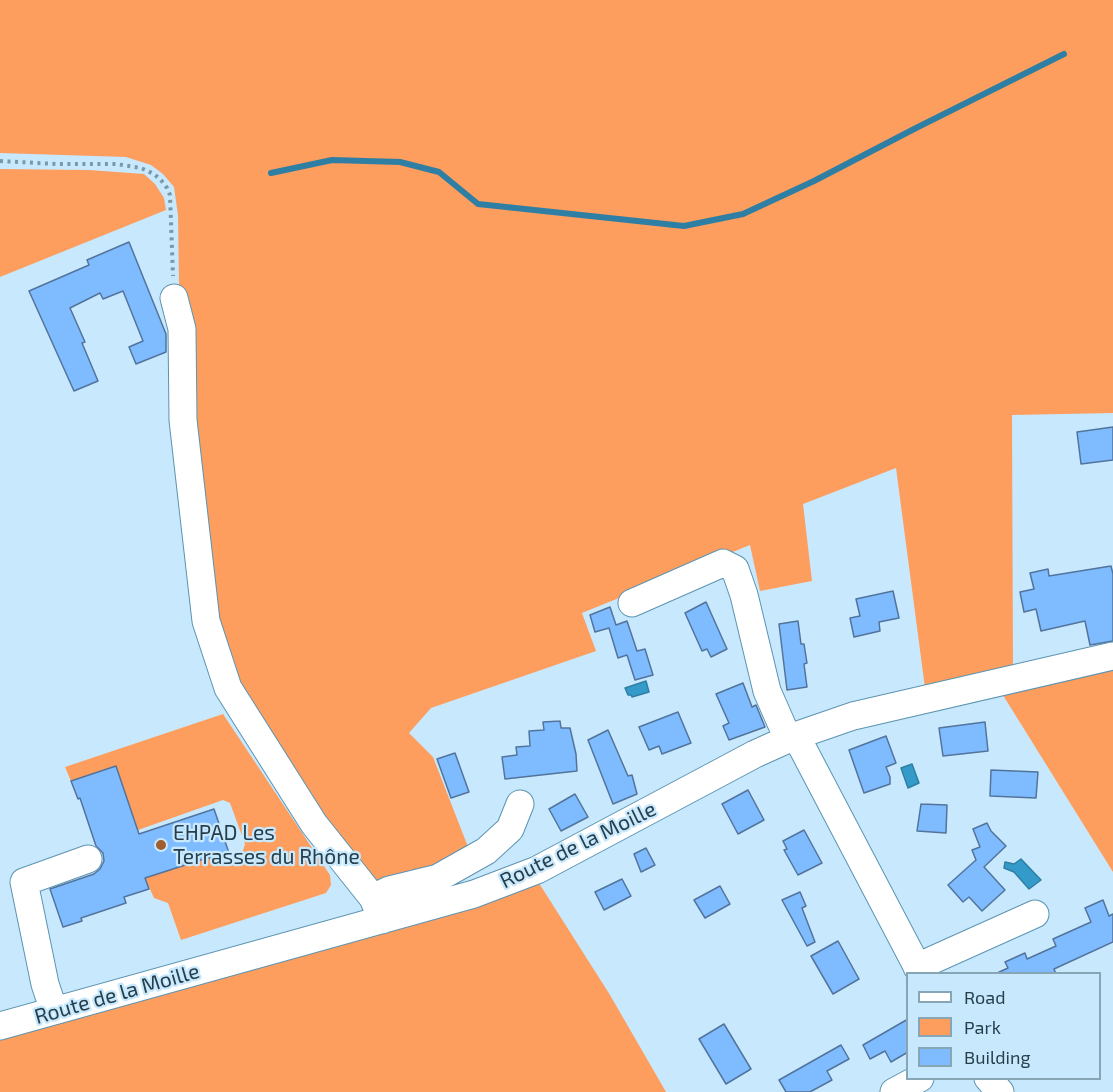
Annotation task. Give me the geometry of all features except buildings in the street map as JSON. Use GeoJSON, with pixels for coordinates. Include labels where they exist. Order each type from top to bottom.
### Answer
{"type":"FeatureCollection","features":[{"type":"Feature","properties":{"kind":"street"},"geometry":{"type":"LineString","coordinates":[[174,298],[182,329],[183,420],[206,621],[228,688],[314,824],[377,909],[389,890],[438,878],[486,851],[510,829],[520,804]]}},
{"type":"Feature","properties":{"kind":"street"},"geometry":{"type":"LineString","coordinates":[[632,603],[723,563],[735,569],[744,595],[767,691],[791,738],[808,759],[919,970],[1035,914]]}},
{"type":"Feature","properties":{"kind":"street","name":"Route de la Moille"},"geometry":{"type":"LineString","coordinates":[[0,1026],[377,909],[474,894],[537,870],[755,754],[791,738],[853,716],[1113,656]]}},
{"type":"Feature","properties":{"kind":"street"},"geometry":{"type":"LineString","coordinates":[[54,1011],[45,984],[24,882],[88,859]]}},
{"type":"Feature","properties":{"kind":"street"},"geometry":{"type":"LineString","coordinates":[[894,1092],[916,1080]]}},
{"type":"Feature","properties":{"kind":"street"},"geometry":{"type":"LineString","coordinates":[[990,1080],[1000,1092]]}},
{"type":"Feature","properties":{"kind":"path"},"geometry":{"type":"LineString","coordinates":[[0,161],[116,164],[141,168],[154,174],[167,188],[171,202],[174,298]]}},
{"type":"Feature","properties":{"kind":"green space"},"geometry":{"type":"Polygon","coordinates":[[[0,0],[1113,0],[1113,413],[1012,415],[1013,667],[925,688],[896,468],[803,504],[812,581],[760,591],[750,545],[582,613],[596,651],[431,708],[409,733],[433,757],[470,852],[434,869],[371,881],[364,876],[220,658],[191,412],[190,324],[179,285],[178,215],[174,187],[151,165],[126,157],[0,153],[0,0]]]}},
{"type":"Feature","properties":{"kind":"green space"},"geometry":{"type":"Polygon","coordinates":[[[0,169],[89,170],[144,174],[155,184],[164,198],[166,210],[0,277],[0,169]]]}},
{"type":"Feature","properties":{"kind":"green space"},"geometry":{"type":"Polygon","coordinates":[[[1113,664],[1113,872],[1001,692],[1113,664]]]}},
{"type":"Feature","properties":{"kind":"green space"},"geometry":{"type":"Polygon","coordinates":[[[223,714],[330,875],[331,885],[326,893],[181,940],[168,903],[154,898],[145,878],[210,857],[211,859],[229,853],[242,854],[245,844],[230,803],[223,800],[138,830],[116,766],[71,781],[65,767],[223,714]]]}},
{"type":"Feature","properties":{"kind":"green space"},"geometry":{"type":"Polygon","coordinates":[[[537,880],[610,995],[666,1092],[0,1092],[0,1038],[537,880]]]}},
{"type":"Feature","properties":{"kind":"water"},"geometry":{"type":"Polygon","coordinates":[[[646,681],[649,692],[632,697],[628,695],[625,688],[646,681]]]}},
{"type":"Feature","properties":{"kind":"water"},"geometry":{"type":"Polygon","coordinates":[[[912,764],[919,783],[908,788],[901,768],[912,764]]]}},
{"type":"Feature","properties":{"kind":"water"},"geometry":{"type":"Polygon","coordinates":[[[1021,859],[1041,880],[1029,889],[1014,872],[1004,868],[1005,862],[1014,864],[1021,859]]]}},
{"type":"Feature","properties":{"kind":"waterway"},"geometry":{"type":"LineString","coordinates":[[271,173],[332,160],[400,162],[439,172],[478,204],[684,226],[743,214],[814,181],[1064,54]]}},
{"type":"Feature","properties":{"kind":"place","name":"EHPAD Les Terrasses du Rhône"},"geometry":{"type":"Point","coordinates":[161,845]}}]}
